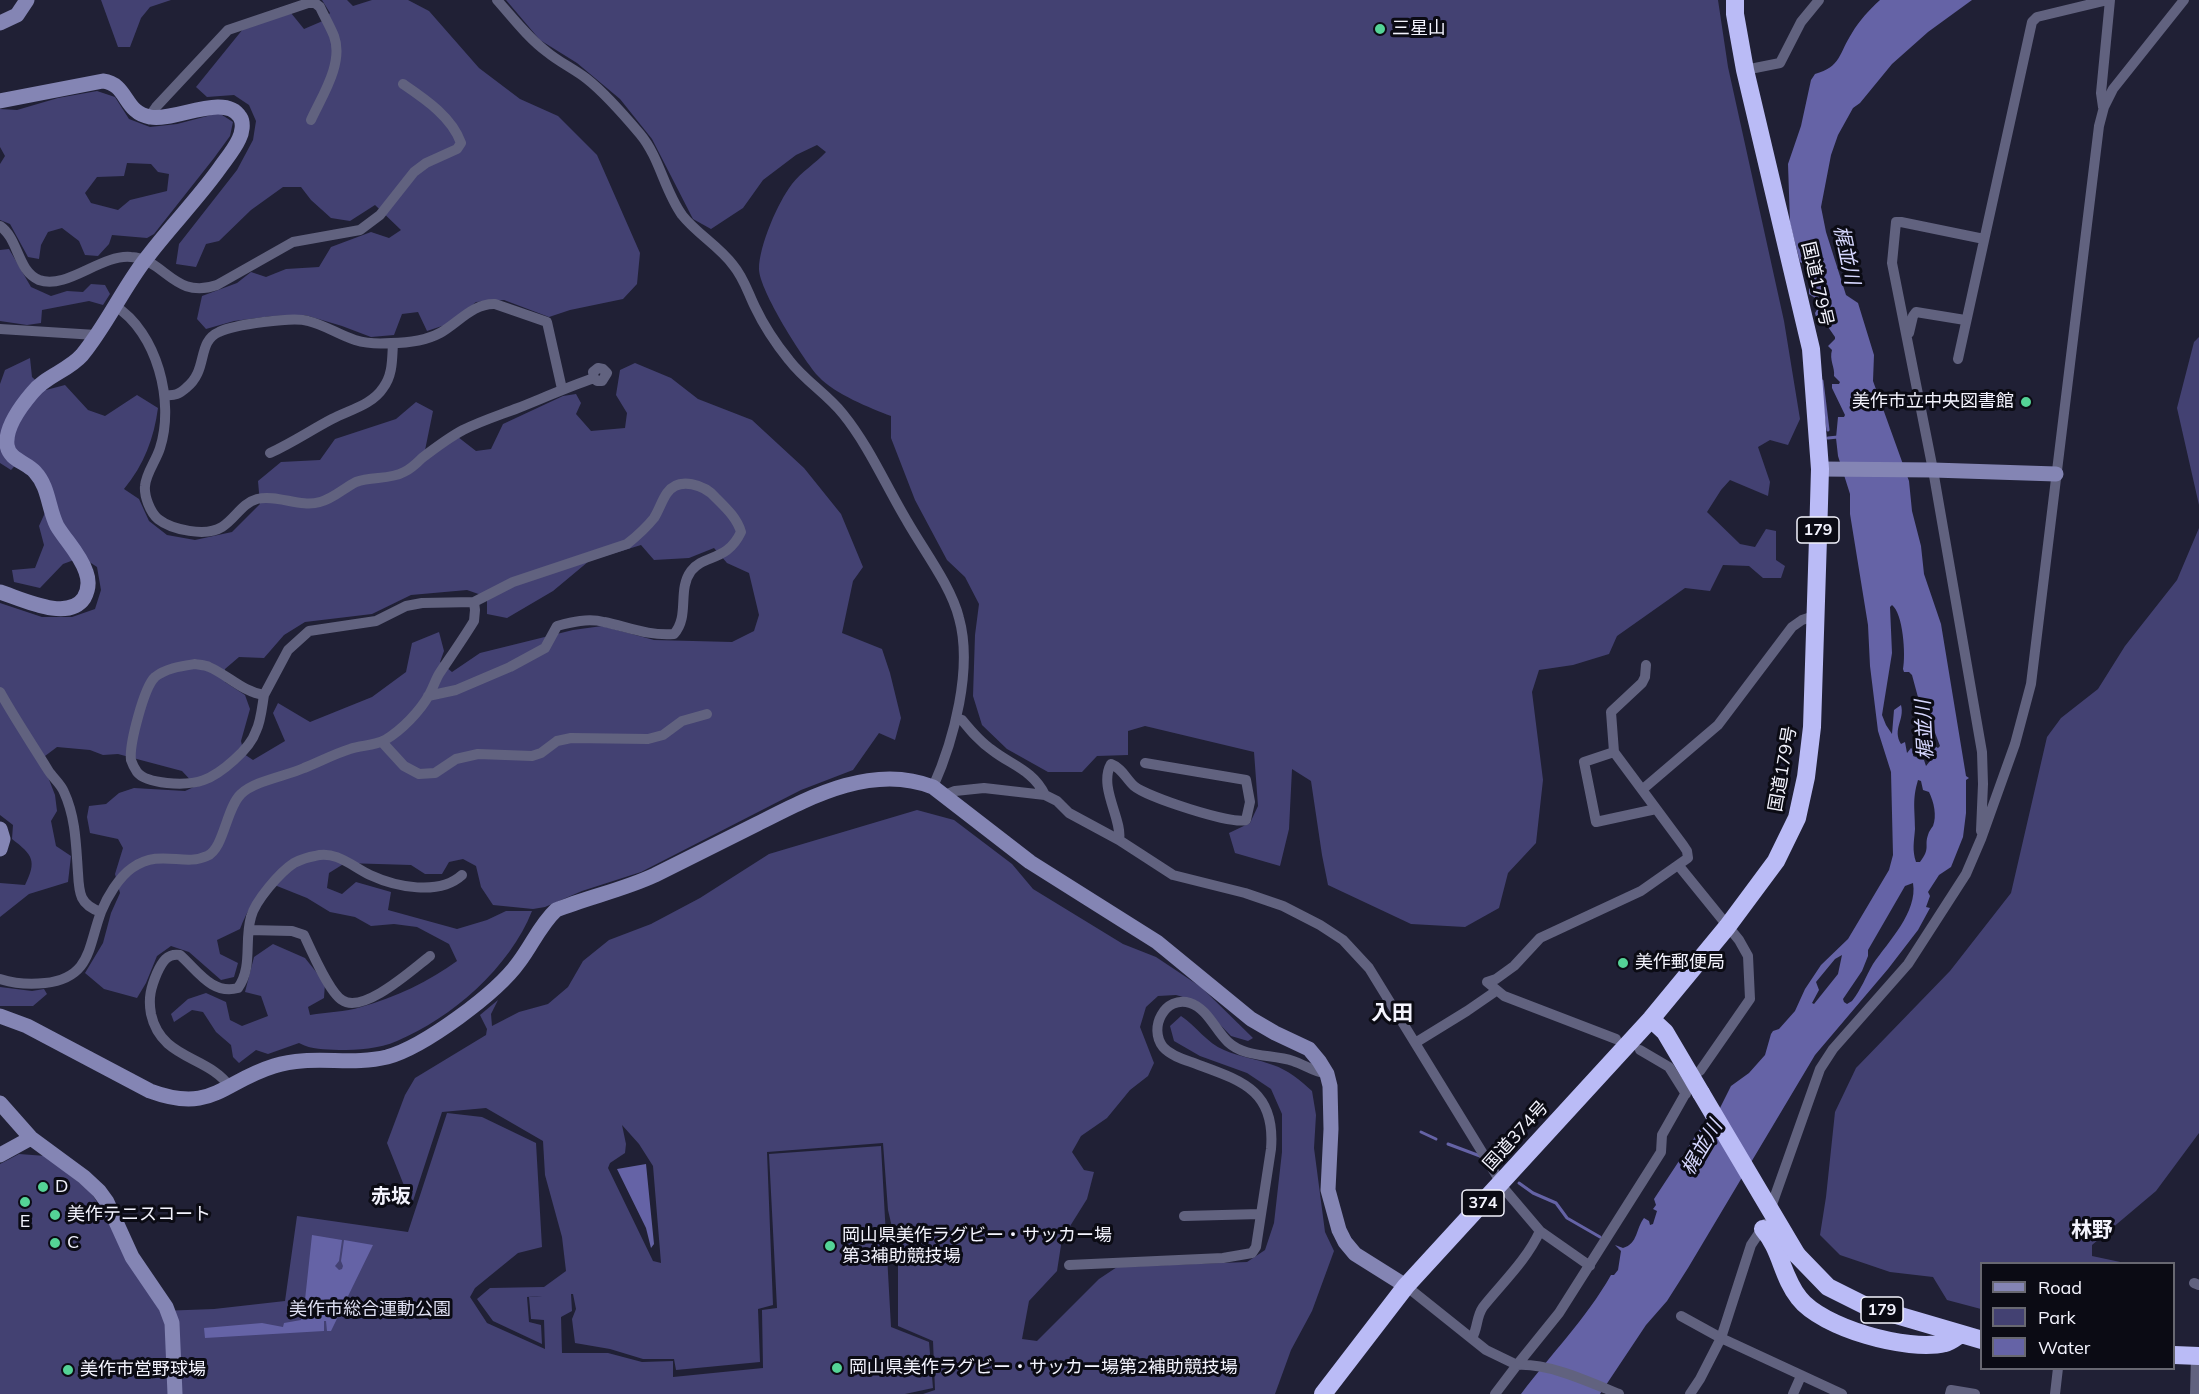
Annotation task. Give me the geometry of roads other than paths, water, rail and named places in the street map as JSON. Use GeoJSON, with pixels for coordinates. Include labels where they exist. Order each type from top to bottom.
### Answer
{"type":"FeatureCollection","features":[{"type":"Feature","properties":{"kind":"highway","name":"国道179号"},"geometry":{"type":"LineString","coordinates":[[1650,1019],[1727,927],[1776,861],[1797,818],[1806,777],[1812,728],[1820,469],[1811,349],[1745,70],[1735,14],[1735,0]]}},
{"type":"Feature","properties":{"kind":"highway","name":"179"},"geometry":{"type":"LineString","coordinates":[[1650,1019],[1665,1032],[1692,1092],[1797,1255],[1828,1287],[1866,1306],[1980,1339]]}},
{"type":"Feature","properties":{"kind":"highway","name":"国道374号"},"geometry":{"type":"LineString","coordinates":[[1323,1394],[1406,1286],[1650,1019]]}},
{"type":"Feature","properties":{"kind":"highway"},"geometry":{"type":"LineString","coordinates":[[1763,1229],[1771,1237],[1789,1285],[1801,1301],[1819,1316],[1869,1336],[1897,1342],[1934,1345],[1948,1343],[1961,1334]]}},
{"type":"Feature","properties":{"kind":"highway"},"geometry":{"type":"LineString","coordinates":[[2175,1355],[2198,1356]]}},
{"type":"Feature","properties":{"kind":"street"},"geometry":{"type":"LineString","coordinates":[[0,22],[17,15],[27,0]]}},
{"type":"Feature","properties":{"kind":"street"},"geometry":{"type":"LineString","coordinates":[[497,0],[526,34],[547,52],[589,81],[642,137],[654,155],[681,213],[695,230],[733,264],[744,281],[768,331],[790,361],[830,400],[856,431],[954,603],[963,636],[964,665],[956,718],[939,774],[939,791]]}},
{"type":"Feature","properties":{"kind":"street"},"geometry":{"type":"LineString","coordinates":[[1745,70],[1780,63],[1801,22],[1819,0]]}},
{"type":"Feature","properties":{"kind":"street"},"geometry":{"type":"LineString","coordinates":[[1958,359],[2032,22],[2037,17],[2109,0],[2101,93],[2103,107]]}},
{"type":"Feature","properties":{"kind":"street"},"geometry":{"type":"LineString","coordinates":[[1690,1394],[1721,1338],[1751,1245],[1763,1229],[1820,1069],[1833,1049],[1908,964],[1966,874],[2016,744],[2031,684],[2103,107],[2113,89],[2184,0]]}},
{"type":"Feature","properties":{"kind":"street"},"geometry":{"type":"LineString","coordinates":[[149,117],[228,30],[308,3],[315,3],[320,7],[335,38],[336,55],[334,68],[311,120]]}},
{"type":"Feature","properties":{"kind":"street"},"geometry":{"type":"LineString","coordinates":[[0,100],[103,81],[112,82],[120,88],[129,105],[139,114],[165,118],[213,106],[233,110],[240,117],[242,125],[240,137],[214,176],[145,260],[96,335],[74,363],[48,379],[32,393],[9,427],[7,447],[11,455],[27,465],[41,480],[58,526],[85,569],[88,579],[85,597],[78,604],[63,609],[51,608],[0,592]]}},
{"type":"Feature","properties":{"kind":"street"},"geometry":{"type":"LineString","coordinates":[[0,226],[9,234],[24,266],[32,276],[41,280],[52,282],[113,259],[128,256],[145,260],[190,288],[204,290],[218,285],[293,242],[360,230],[372,223],[414,172],[426,163],[457,149],[461,143],[449,122],[423,98],[403,84]]}},
{"type":"Feature","properties":{"kind":"street"},"geometry":{"type":"LineString","coordinates":[[1981,839],[1982,752],[1893,263],[1896,222],[1984,239]]}},
{"type":"Feature","properties":{"kind":"street"},"geometry":{"type":"LineString","coordinates":[[165,394],[178,394],[193,383],[200,372],[209,339],[218,332],[232,327],[298,318],[331,328],[355,340],[393,343],[423,340],[438,334],[475,309],[487,304],[495,304],[547,322],[562,389]]}},
{"type":"Feature","properties":{"kind":"street"},"geometry":{"type":"LineString","coordinates":[[115,306],[122,310],[144,336],[160,372],[165,394],[166,407],[160,448],[145,486],[148,504],[158,518],[178,528],[195,532],[214,531],[224,526],[244,506],[256,499],[270,498],[314,504],[358,482],[405,472],[442,443],[465,429],[594,378]]}},
{"type":"Feature","properties":{"kind":"street"},"geometry":{"type":"LineString","coordinates":[[1908,339],[1916,312],[1965,320]]}},
{"type":"Feature","properties":{"kind":"street"},"geometry":{"type":"LineString","coordinates":[[0,329],[96,335]]}},
{"type":"Feature","properties":{"kind":"street"},"geometry":{"type":"LineString","coordinates":[[270,453],[366,403],[383,390],[392,365],[393,343]]}},
{"type":"Feature","properties":{"kind":"street"},"geometry":{"type":"LineString","coordinates":[[1820,469],[2056,474]]}},
{"type":"Feature","properties":{"kind":"street"},"geometry":{"type":"LineString","coordinates":[[264,695],[237,684],[209,667],[195,664],[174,668],[156,677],[146,689],[141,703],[131,748],[131,761],[138,774],[154,781],[187,784],[206,780],[218,774],[245,750],[257,731],[264,695],[288,650],[309,631],[376,621],[397,610],[414,605],[474,602],[513,582],[627,544],[641,533],[654,517],[668,491],[681,486],[693,483],[709,489],[738,522],[741,531],[735,543],[720,556],[691,571],[686,584],[683,616],[680,627],[674,634],[659,635],[603,621],[580,621],[557,626],[545,648],[510,667],[456,690],[428,696]]}},
{"type":"Feature","properties":{"kind":"street"},"geometry":{"type":"LineString","coordinates":[[0,979],[17,985],[31,985],[66,979],[79,970],[88,958],[101,912],[114,887],[131,869],[150,858],[196,859],[208,856],[216,848],[232,807],[241,794],[254,785],[278,778],[352,748],[382,742],[393,735],[428,696],[474,621],[474,602]]}},
{"type":"Feature","properties":{"kind":"street"},"geometry":{"type":"LineString","coordinates":[[1643,789],[1718,725],[1792,627],[1814,616]]}},
{"type":"Feature","properties":{"kind":"street"},"geometry":{"type":"LineString","coordinates":[[1616,1039],[1504,996],[1487,981],[1496,979],[1514,966],[1540,938],[1641,891],[1688,858],[1687,851],[1614,752],[1611,712],[1642,683],[1646,665]]}},
{"type":"Feature","properties":{"kind":"street"},"geometry":{"type":"LineString","coordinates":[[0,692],[51,774],[64,790],[76,836],[78,886],[81,898],[89,908],[101,912]]}},
{"type":"Feature","properties":{"kind":"street"},"geometry":{"type":"LineString","coordinates":[[382,742],[404,766],[419,774],[435,773],[456,759],[478,754],[532,756],[541,753],[557,741],[571,738],[648,739],[663,735],[682,721],[707,714]]}},
{"type":"Feature","properties":{"kind":"street"},"geometry":{"type":"LineString","coordinates":[[956,718],[962,720],[993,752],[1019,766],[1041,787],[1045,795]]}},
{"type":"Feature","properties":{"kind":"street"},"geometry":{"type":"LineString","coordinates":[[1614,752],[1584,762],[1596,822],[1656,809]]}},
{"type":"Feature","properties":{"kind":"street"},"geometry":{"type":"LineString","coordinates":[[1119,840],[1119,830],[1108,793],[1111,764],[1121,771],[1135,787],[1169,802],[1230,820],[1242,822],[1246,820],[1250,802],[1246,780],[1145,763]]}},
{"type":"Feature","properties":{"kind":"street"},"geometry":{"type":"LineString","coordinates":[[0,1016],[27,1026],[150,1091],[169,1098],[192,1100],[218,1094],[271,1067],[295,1060],[359,1060],[386,1057],[412,1047],[483,999],[518,964],[545,920],[556,910],[653,876],[816,794],[859,781],[919,781],[939,791],[1030,862],[1157,942],[1251,1019],[1275,1034],[1309,1049],[1327,1074],[1330,1086],[1331,1129],[1328,1190],[1339,1230],[1355,1254],[1406,1286],[1486,1350],[1517,1365],[1529,1364],[1546,1367],[1616,1393]]}},
{"type":"Feature","properties":{"kind":"street"},"geometry":{"type":"LineString","coordinates":[[939,791],[984,788],[1045,795],[1057,801],[1069,813],[1119,840],[1173,875],[1245,893],[1282,906],[1343,940],[1369,968],[1506,1191],[1524,1215],[1540,1231],[1590,1266]]}},
{"type":"Feature","properties":{"kind":"street"},"geometry":{"type":"LineString","coordinates":[[0,829],[3,839],[0,849]]}},
{"type":"Feature","properties":{"kind":"street"},"geometry":{"type":"LineString","coordinates":[[230,1087],[218,1076],[172,1048],[162,1039],[152,1018],[149,997],[166,958],[173,954],[180,955],[214,987],[226,991],[238,988],[247,968],[251,916],[257,905],[279,875],[294,863],[318,855],[334,856],[370,875],[396,884],[421,887],[442,886],[455,881],[462,875]]}},
{"type":"Feature","properties":{"kind":"street"},"geometry":{"type":"LineString","coordinates":[[1679,866],[1739,940],[1748,956],[1750,999],[1700,1071]]}},
{"type":"Feature","properties":{"kind":"street"},"geometry":{"type":"LineString","coordinates":[[249,930],[292,931],[304,935],[334,992],[343,1002],[356,1003],[370,1000],[430,956]]}},
{"type":"Feature","properties":{"kind":"street"},"geometry":{"type":"LineString","coordinates":[[1415,1043],[1496,991]]}},
{"type":"Feature","properties":{"kind":"street"},"geometry":{"type":"LineString","coordinates":[[1070,1265],[1223,1258],[1252,1253],[1256,1247],[1272,1133],[1264,1104],[1257,1094],[1244,1083],[1177,1057],[1164,1048],[1158,1036],[1158,1022],[1163,1011],[1172,1004],[1182,1002],[1191,1004],[1203,1011],[1228,1043],[1243,1051],[1293,1061],[1327,1074]]}},
{"type":"Feature","properties":{"kind":"street"},"geometry":{"type":"LineString","coordinates":[[1495,1394],[1559,1313],[1590,1266],[1661,1152],[1662,1135],[1692,1092],[1668,1067],[1640,1050]]}},
{"type":"Feature","properties":{"kind":"street"},"geometry":{"type":"LineString","coordinates":[[0,1103],[31,1138],[99,1191],[112,1212],[132,1257],[166,1307],[172,1323],[175,1394]]}},
{"type":"Feature","properties":{"kind":"street"},"geometry":{"type":"LineString","coordinates":[[0,1155],[31,1138]]}},
{"type":"Feature","properties":{"kind":"street"},"geometry":{"type":"LineString","coordinates":[[1184,1216],[1260,1214]]}},
{"type":"Feature","properties":{"kind":"street"},"geometry":{"type":"LineString","coordinates":[[1472,1338],[1482,1308],[1533,1246],[1540,1231]]}},
{"type":"Feature","properties":{"kind":"street"},"geometry":{"type":"LineString","coordinates":[[1681,1316],[1721,1338],[1842,1394]]}},
{"type":"Feature","properties":{"kind":"street"},"geometry":{"type":"LineString","coordinates":[[2195,1394],[2198,1356]]}},
{"type":"Feature","properties":{"kind":"street"},"geometry":{"type":"LineString","coordinates":[[2055,1394],[2058,1370]]}},
{"type":"Feature","properties":{"kind":"street"},"geometry":{"type":"LineString","coordinates":[[1794,1394],[1801,1376]]}},
{"type":"Feature","properties":{"kind":"street"},"geometry":{"type":"LineString","coordinates":[[1950,1394],[1951,1390],[1975,1394]]}},
{"type":"Feature","properties":{"kind":"water","name":"梶並川"},"geometry":{"type":"Polygon","coordinates":[[[1880,0],[1972,0],[1928,32],[1892,64],[1860,103],[1853,108],[1838,135],[1831,155],[1821,207],[1826,232],[1846,295],[1858,303],[1874,355],[1873,381],[1909,481],[1912,511],[1921,546],[1924,574],[1941,624],[1966,776],[1969,778],[1966,780],[1963,837],[1951,867],[1939,875],[1928,892],[1930,896],[1926,907],[1930,908],[1918,930],[1815,1055],[1688,1268],[1600,1394],[1521,1394],[1579,1321],[1611,1275],[1618,1270],[1621,1251],[1615,1245],[1623,1248],[1628,1246],[1644,1218],[1649,1221],[1650,1225],[1653,1224],[1657,1211],[1653,1209],[1656,1205],[1654,1199],[1702,1126],[1720,1108],[1731,1086],[1749,1073],[1765,1055],[1771,1034],[1779,1029],[1795,1011],[1805,989],[1821,965],[1848,939],[1889,870],[1893,855],[1891,772],[1878,731],[1870,666],[1868,625],[1850,514],[1850,494],[1838,456],[1836,438],[1838,417],[1845,415],[1832,388],[1832,384],[1840,382],[1834,376],[1832,350],[1828,346],[1835,337],[1826,324],[1822,326],[1818,324],[1815,313],[1818,308],[1815,298],[1809,294],[1809,276],[1806,273],[1806,266],[1800,262],[1790,223],[1788,164],[1801,126],[1811,80],[1815,74],[1835,63],[1858,24],[1880,0]],[[1892,605],[1890,607],[1892,653],[1882,715],[1892,734],[1894,710],[1901,705],[1898,734],[1901,744],[1905,742],[1907,753],[1911,748],[1914,751],[1913,756],[1924,760],[1926,766],[1930,761],[1926,744],[1928,742],[1938,748],[1940,746],[1926,709],[1919,701],[1912,675],[1904,672],[1901,625],[1896,609],[1892,605]],[[1918,780],[1914,850],[1916,862],[1920,862],[1926,850],[1935,813],[1931,796],[1929,792],[1923,790],[1921,781],[1918,780]],[[1913,883],[1905,886],[1868,950],[1862,971],[1843,999],[1847,1004],[1855,997],[1873,964],[1906,916],[1911,905],[1913,883]],[[1842,955],[1835,959],[1816,982],[1819,990],[1812,1003],[1814,1004],[1838,974],[1842,955]]]}},
{"type":"Feature","properties":{"kind":"water"},"geometry":{"type":"Polygon","coordinates":[[[646,1164],[654,1244],[651,1248],[646,1228],[617,1169],[646,1164]]]}},
{"type":"Feature","properties":{"kind":"water"},"geometry":{"type":"Polygon","coordinates":[[[312,1235],[342,1240],[339,1261],[335,1266],[339,1270],[343,1266],[341,1261],[344,1240],[373,1245],[331,1331],[327,1331],[326,1321],[324,1321],[324,1331],[205,1338],[204,1328],[262,1323],[283,1327],[284,1323],[301,1320],[312,1235]]]}},
{"type":"Feature","properties":{"kind":"waterway"},"geometry":{"type":"LineString","coordinates":[[1822,381],[1828,430]]}},
{"type":"Feature","properties":{"kind":"waterway"},"geometry":{"type":"LineString","coordinates":[[1828,438],[1838,437]]}},
{"type":"Feature","properties":{"kind":"waterway"},"geometry":{"type":"LineString","coordinates":[[1421,1132],[1436,1139]]}},
{"type":"Feature","properties":{"kind":"waterway"},"geometry":{"type":"LineString","coordinates":[[1448,1144],[1480,1156]]}},
{"type":"Feature","properties":{"kind":"waterway"},"geometry":{"type":"LineString","coordinates":[[1519,1183],[1533,1193],[1556,1203],[1567,1218],[1600,1237]]}},
{"type":"Feature","properties":{"kind":"place","name":"三星山"},"geometry":{"type":"Point","coordinates":[1380,29]}},
{"type":"Feature","properties":{"kind":"place","name":"美作市立中央図書館"},"geometry":{"type":"Point","coordinates":[2026,402]}},
{"type":"Feature","properties":{"kind":"place","name":"美作郵便局"},"geometry":{"type":"Point","coordinates":[1623,963]}},
{"type":"Feature","properties":{"kind":"place","name":"D"},"geometry":{"type":"Point","coordinates":[43,1187]}},
{"type":"Feature","properties":{"kind":"place","name":"E"},"geometry":{"type":"Point","coordinates":[25,1202]}},
{"type":"Feature","properties":{"kind":"place","name":"美作テニスコート"},"geometry":{"type":"Point","coordinates":[55,1215]}},
{"type":"Feature","properties":{"kind":"place","name":"C"},"geometry":{"type":"Point","coordinates":[55,1243]}},
{"type":"Feature","properties":{"kind":"place","name":"岡山県美作ラグビー・サッカー場 第3補助競技場"},"geometry":{"type":"Point","coordinates":[830,1246]}},
{"type":"Feature","properties":{"kind":"place","name":"岡山県美作ラグビー・サッカー場第2補助競技場"},"geometry":{"type":"Point","coordinates":[837,1368]}},
{"type":"Feature","properties":{"kind":"place","name":"美作市営野球場"},"geometry":{"type":"Point","coordinates":[68,1370]}},
{"type":"Feature","properties":{"kind":"district","name":"入田"},"geometry":{"type":"Point","coordinates":[1392,1014]}},
{"type":"Feature","properties":{"kind":"district","name":"赤坂"},"geometry":{"type":"Point","coordinates":[391,1197]}},
{"type":"Feature","properties":{"kind":"district","name":"林野"},"geometry":{"type":"Point","coordinates":[2092,1231]}},
{"type":"Feature","properties":{"kind":"park label","name":"美作市総合運動公園"},"geometry":{"type":"Point","coordinates":[370,1310]}}]}
